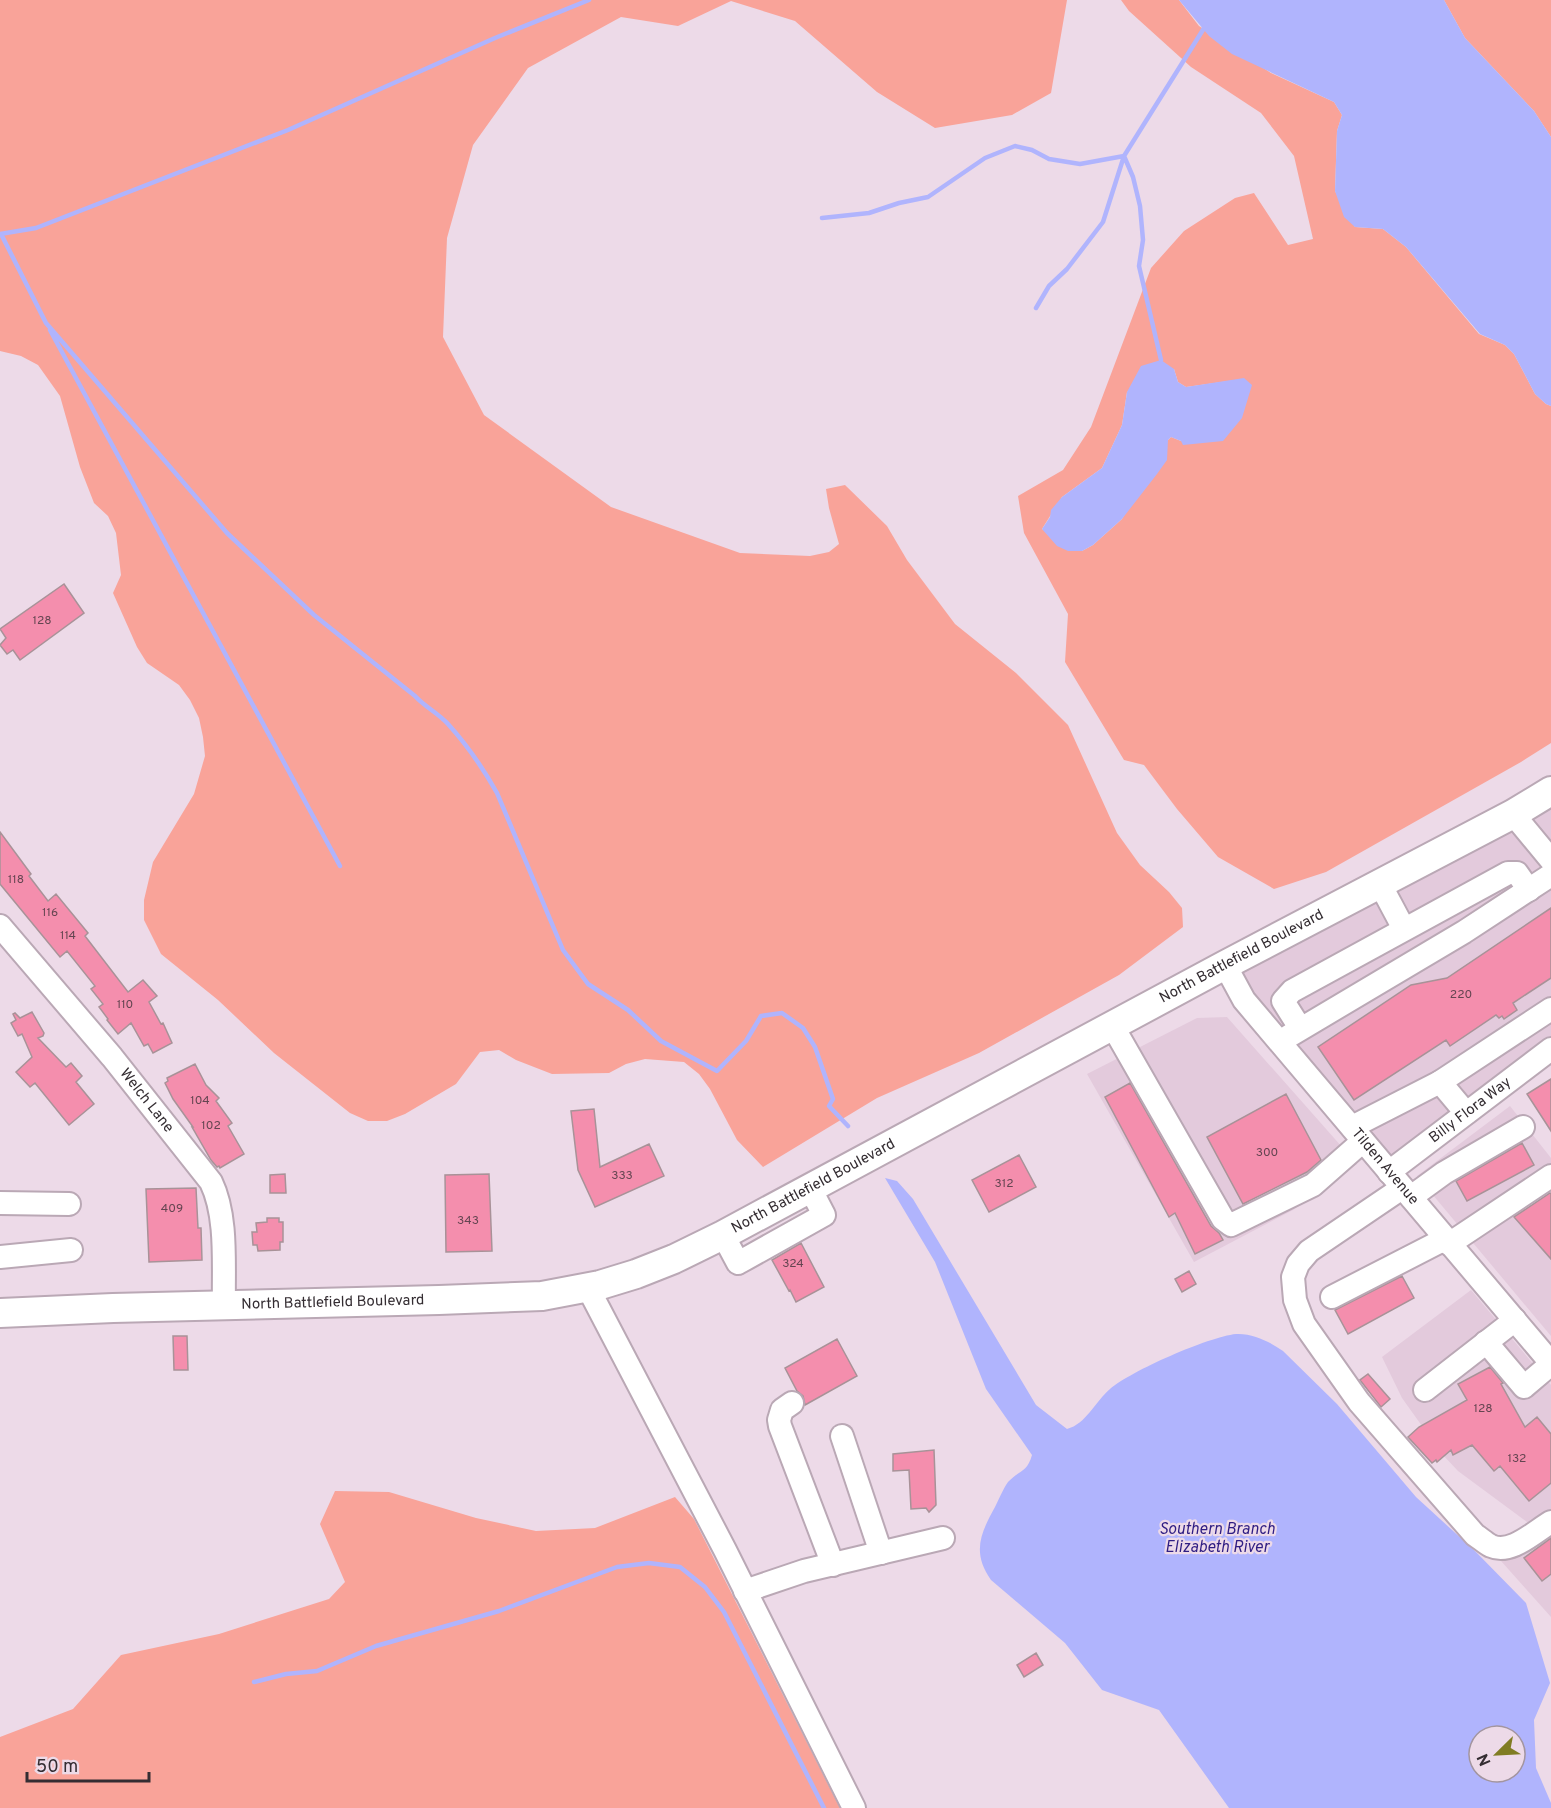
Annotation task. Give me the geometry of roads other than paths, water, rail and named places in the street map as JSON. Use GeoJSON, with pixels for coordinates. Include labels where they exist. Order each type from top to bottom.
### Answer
{"type":"FeatureCollection","features":[{"type":"Feature","properties":{"kind":"main road","name":"North Battlefield Boulevard"},"geometry":{"type":"LineString","coordinates":[[0,1313],[542,1296],[588,1288],[636,1274],[674,1259],[723,1235],[1224,964],[1513,814],[1551,791]]}},
{"type":"Feature","properties":{"kind":"street"},"geometry":{"type":"LineString","coordinates":[[1513,814],[1551,860]]}},
{"type":"Feature","properties":{"kind":"street"},"geometry":{"type":"LineString","coordinates":[[1252,1010],[1283,1001],[1292,991],[1508,873],[1517,873],[1529,890]]}},
{"type":"Feature","properties":{"kind":"street"},"geometry":{"type":"LineString","coordinates":[[1280,1042],[1464,932],[1551,875]]}},
{"type":"Feature","properties":{"kind":"street"},"geometry":{"type":"LineString","coordinates":[[1380,884],[1404,929]]}},
{"type":"Feature","properties":{"kind":"street","name":"Welch Lane"},"geometry":{"type":"LineString","coordinates":[[0,926],[112,1057],[211,1182],[217,1193],[221,1211],[224,1305]]}},
{"type":"Feature","properties":{"kind":"street","name":"Tilden Avenue"},"geometry":{"type":"LineString","coordinates":[[1224,964],[1252,1010],[1551,1364]]}},
{"type":"Feature","properties":{"kind":"street"},"geometry":{"type":"LineString","coordinates":[[1283,1001],[1300,1028]]}},
{"type":"Feature","properties":{"kind":"street"},"geometry":{"type":"LineString","coordinates":[[1112,1025],[1223,1219],[1231,1225],[1313,1185],[1357,1134],[1551,1009]]}},
{"type":"Feature","properties":{"kind":"street","name":"Billy Flora Way"},"geometry":{"type":"LineString","coordinates":[[1401,1186],[1466,1113],[1551,1049]]}},
{"type":"Feature","properties":{"kind":"street"},"geometry":{"type":"LineString","coordinates":[[1440,1082],[1466,1113]]}},
{"type":"Feature","properties":{"kind":"street"},"geometry":{"type":"LineString","coordinates":[[1523,1127],[1444,1173],[1401,1186],[1309,1251],[1298,1264],[1293,1277],[1296,1300],[1304,1324],[1359,1402],[1475,1535],[1490,1546],[1503,1549],[1519,1543],[1551,1522]]}},
{"type":"Feature","properties":{"kind":"street"},"geometry":{"type":"LineString","coordinates":[[1332,1296],[1447,1241],[1550,1178]]}},
{"type":"Feature","properties":{"kind":"street"},"geometry":{"type":"LineString","coordinates":[[0,1203],[69,1204]]}},
{"type":"Feature","properties":{"kind":"street"},"geometry":{"type":"LineString","coordinates":[[0,1257],[71,1250]]}},
{"type":"Feature","properties":{"kind":"street"},"geometry":{"type":"LineString","coordinates":[[588,1288],[854,1808]]}},
{"type":"Feature","properties":{"kind":"street"},"geometry":{"type":"LineString","coordinates":[[1425,1390],[1515,1320]]}},
{"type":"Feature","properties":{"kind":"street"},"geometry":{"type":"LineString","coordinates":[[1486,1342],[1524,1388],[1551,1364]]}},
{"type":"Feature","properties":{"kind":"street"},"geometry":{"type":"LineString","coordinates":[[792,1403],[782,1410],[780,1426],[833,1564]]}},
{"type":"Feature","properties":{"kind":"street"},"geometry":{"type":"LineString","coordinates":[[842,1436],[881,1553]]}},
{"type":"Feature","properties":{"kind":"street"},"geometry":{"type":"LineString","coordinates":[[745,1591],[804,1571],[943,1538]]}},
{"type":"Feature","properties":{"kind":"water"},"geometry":{"type":"Polygon","coordinates":[[[1179,0],[1444,0],[1465,38],[1534,111],[1551,137],[1551,406],[1535,394],[1514,354],[1505,345],[1480,334],[1406,247],[1383,229],[1355,227],[1344,217],[1335,191],[1337,131],[1342,115],[1334,102],[1232,54],[1209,36],[1179,0]]]}},
{"type":"Feature","properties":{"kind":"water"},"geometry":{"type":"Polygon","coordinates":[[[1161,360],[1174,369],[1178,382],[1186,387],[1244,378],[1252,385],[1242,418],[1223,441],[1183,445],[1181,441],[1171,437],[1168,440],[1167,460],[1122,519],[1093,545],[1082,551],[1068,551],[1057,546],[1042,529],[1050,517],[1051,510],[1062,497],[1102,468],[1122,425],[1127,392],[1141,366],[1161,360]]]}},
{"type":"Feature","properties":{"kind":"water","name":"Southern Branch Elizabeth River"},"geometry":{"type":"Polygon","coordinates":[[[885,1178],[897,1181],[913,1199],[1036,1405],[1067,1429],[1080,1422],[1110,1389],[1120,1382],[1152,1364],[1207,1341],[1242,1334],[1261,1339],[1283,1351],[1337,1404],[1416,1497],[1475,1551],[1526,1603],[1550,1683],[1534,1720],[1536,1768],[1551,1808],[1229,1808],[1159,1710],[1102,1690],[1065,1643],[991,1580],[985,1570],[980,1544],[985,1526],[1006,1485],[1025,1468],[1032,1455],[986,1389],[935,1262],[885,1178]]]}},
{"type":"Feature","properties":{"kind":"waterway"},"geometry":{"type":"LineString","coordinates":[[0,234],[36,228],[288,130],[495,38],[589,0]]}},
{"type":"Feature","properties":{"kind":"waterway"},"geometry":{"type":"LineString","coordinates":[[1036,308],[1049,286],[1067,269],[1103,222],[1124,156],[1206,25]]}},
{"type":"Feature","properties":{"kind":"waterway"},"geometry":{"type":"LineString","coordinates":[[822,218],[869,213],[928,197],[985,158],[1015,146],[1032,150],[1049,159],[1080,164],[1124,156]]}},
{"type":"Feature","properties":{"kind":"waterway"},"geometry":{"type":"LineString","coordinates":[[1124,156],[1133,177],[1140,206],[1143,240],[1139,266],[1161,360]]}},
{"type":"Feature","properties":{"kind":"waterway"},"geometry":{"type":"LineString","coordinates":[[1,234],[46,323]]}},
{"type":"Feature","properties":{"kind":"waterway"},"geometry":{"type":"LineString","coordinates":[[46,323],[227,533],[314,615],[440,717],[462,740],[497,793],[563,950],[588,984],[628,1010],[661,1041],[717,1071],[746,1041],[761,1016],[782,1013],[803,1028],[815,1047],[833,1099],[829,1106],[848,1126]]}},
{"type":"Feature","properties":{"kind":"waterway"},"geometry":{"type":"LineString","coordinates":[[50,330],[340,866]]}},
{"type":"Feature","properties":{"kind":"waterway"},"geometry":{"type":"LineString","coordinates":[[254,1682],[286,1674],[317,1671],[376,1646],[499,1611],[617,1567],[649,1563],[680,1567],[705,1587],[724,1612],[824,1808]]}}]}
